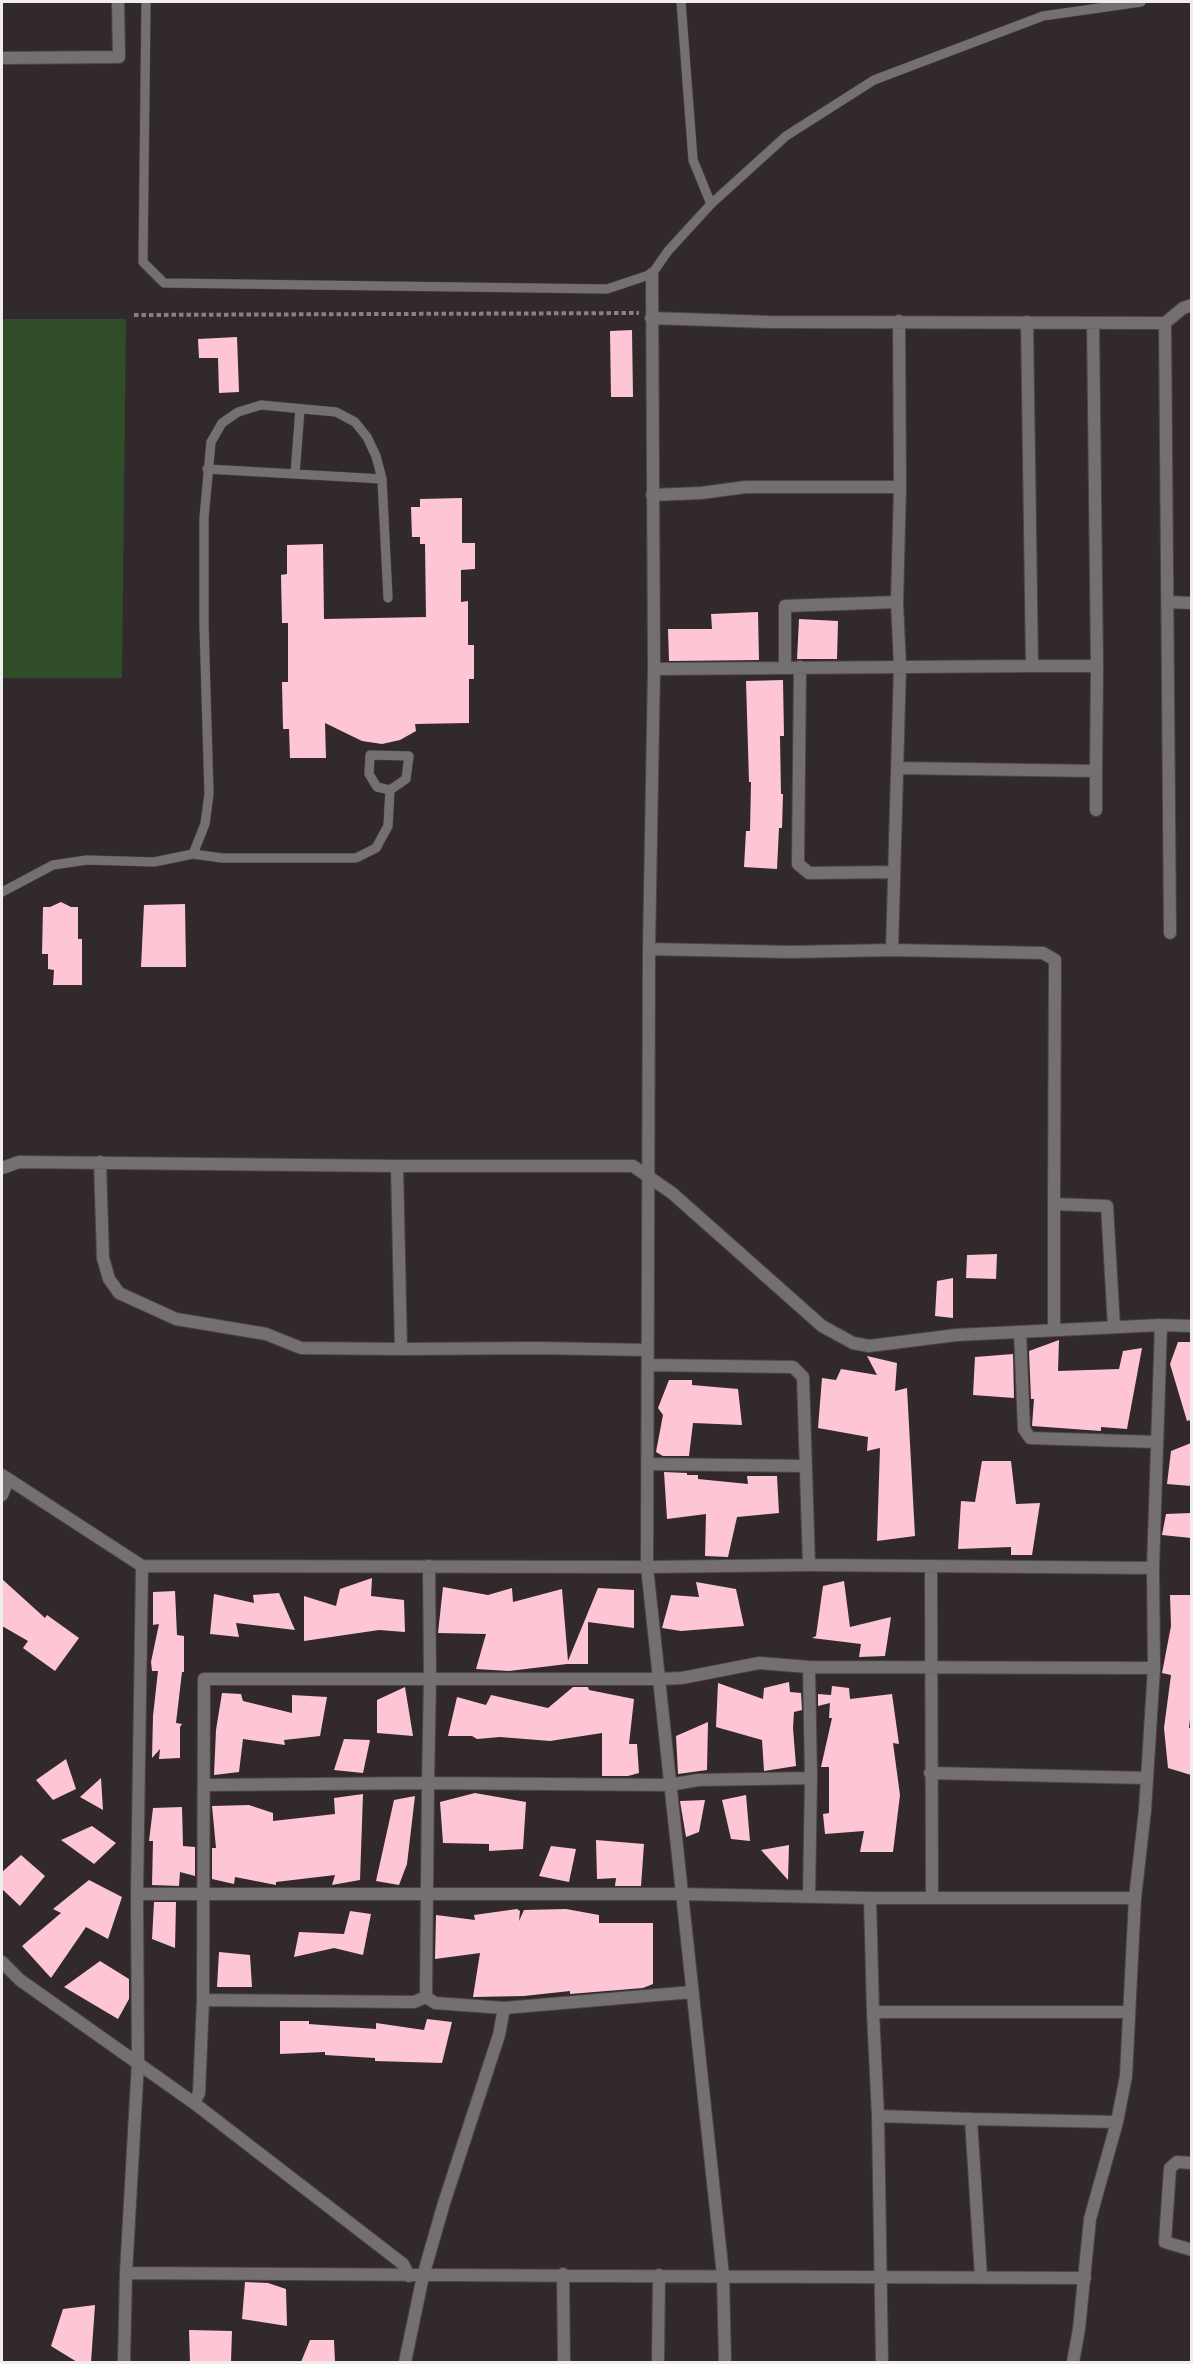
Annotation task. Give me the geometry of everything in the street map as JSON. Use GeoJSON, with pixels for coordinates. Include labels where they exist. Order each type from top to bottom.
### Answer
{"type":"FeatureCollection","features":[{"type":"Feature","properties":{"kind":"street"},"geometry":{"type":"LineString","coordinates":[[2,58],[119,57],[118,2]]}},
{"type":"Feature","properties":{"kind":"street"},"geometry":{"type":"LineString","coordinates":[[652,274],[654,669],[649,949],[647,1567],[723,2275],[726,2362]]}},
{"type":"Feature","properties":{"kind":"street"},"geometry":{"type":"LineString","coordinates":[[651,318],[769,322],[1166,323],[1183,308],[1191,305]]}},
{"type":"Feature","properties":{"kind":"street"},"geometry":{"type":"LineString","coordinates":[[892,950],[899,768],[900,666],[897,602],[900,487],[899,321]]}},
{"type":"Feature","properties":{"kind":"street"},"geometry":{"type":"LineString","coordinates":[[1027,322],[1032,666]]}},
{"type":"Feature","properties":{"kind":"street"},"geometry":{"type":"LineString","coordinates":[[1093,323],[1097,666],[1096,810]]}},
{"type":"Feature","properties":{"kind":"street"},"geometry":{"type":"LineString","coordinates":[[1166,323],[1170,933]]}},
{"type":"Feature","properties":{"kind":"street"},"geometry":{"type":"LineString","coordinates":[[652,495],[701,493],[746,487],[900,487]]}},
{"type":"Feature","properties":{"kind":"street"},"geometry":{"type":"LineString","coordinates":[[784,667],[785,606],[897,602]]}},
{"type":"Feature","properties":{"kind":"street"},"geometry":{"type":"LineString","coordinates":[[1168,602],[1191,603]]}},
{"type":"Feature","properties":{"kind":"street"},"geometry":{"type":"LineString","coordinates":[[654,669],[1097,666]]}},
{"type":"Feature","properties":{"kind":"street"},"geometry":{"type":"LineString","coordinates":[[800,667],[798,864],[809,873],[894,872]]}},
{"type":"Feature","properties":{"kind":"street"},"geometry":{"type":"LineString","coordinates":[[899,768],[1096,771]]}},
{"type":"Feature","properties":{"kind":"street"},"geometry":{"type":"LineString","coordinates":[[649,949],[1043,953],[1055,960],[1054,1330]]}},
{"type":"Feature","properties":{"kind":"street"},"geometry":{"type":"LineString","coordinates":[[2,1168],[19,1162],[633,1166],[672,1193],[822,1326],[853,1343],[869,1346],[956,1335],[1161,1325],[1191,1326]]}},
{"type":"Feature","properties":{"kind":"street"},"geometry":{"type":"LineString","coordinates":[[100,1162],[103,1258],[109,1279],[119,1293],[176,1319],[266,1334],[301,1348],[648,1350]]}},
{"type":"Feature","properties":{"kind":"street"},"geometry":{"type":"LineString","coordinates":[[398,1166],[401,1349]]}},
{"type":"Feature","properties":{"kind":"street"},"geometry":{"type":"LineString","coordinates":[[1054,1204],[1107,1206],[1113,1327]]}},
{"type":"Feature","properties":{"kind":"street"},"geometry":{"type":"LineString","coordinates":[[1073,2362],[1085,2278],[1090,2219],[1117,2122],[1126,2076],[1135,1898],[1147,1778],[1154,1668],[1153,1568],[1161,1325]]}},
{"type":"Feature","properties":{"kind":"street"},"geometry":{"type":"LineString","coordinates":[[1020,1332],[1024,1429],[1030,1438],[1157,1442]]}},
{"type":"Feature","properties":{"kind":"street"},"geometry":{"type":"LineString","coordinates":[[648,1365],[793,1367],[803,1377],[809,1564]]}},
{"type":"Feature","properties":{"kind":"street"},"geometry":{"type":"LineString","coordinates":[[647,1464],[806,1466]]}},
{"type":"Feature","properties":{"kind":"street"},"geometry":{"type":"LineString","coordinates":[[2,1495],[5,1478],[142,1566],[647,1567],[809,1564],[1153,1568]]}},
{"type":"Feature","properties":{"kind":"street"},"geometry":{"type":"LineString","coordinates":[[124,2362],[126,2272],[138,2062],[137,1894],[142,1566]]}},
{"type":"Feature","properties":{"kind":"street"},"geometry":{"type":"LineString","coordinates":[[426,1997],[429,1566]]}},
{"type":"Feature","properties":{"kind":"street"},"geometry":{"type":"LineString","coordinates":[[931,1566],[932,1897]]}},
{"type":"Feature","properties":{"kind":"street"},"geometry":{"type":"LineString","coordinates":[[194,2103],[199,2093],[202,2000],[204,1679],[658,1679],[682,1678],[759,1664],[809,1667],[1154,1668]]}},
{"type":"Feature","properties":{"kind":"street"},"geometry":{"type":"LineString","coordinates":[[809,1667],[811,1779],[809,1896]]}},
{"type":"Feature","properties":{"kind":"street"},"geometry":{"type":"LineString","coordinates":[[930,1773],[1147,1778]]}},
{"type":"Feature","properties":{"kind":"street"},"geometry":{"type":"LineString","coordinates":[[204,1785],[428,1783],[669,1785],[698,1780],[811,1779]]}},
{"type":"Feature","properties":{"kind":"street"},"geometry":{"type":"LineString","coordinates":[[137,1894],[681,1894],[870,1898],[1135,1898]]}},
{"type":"Feature","properties":{"kind":"street"},"geometry":{"type":"LineString","coordinates":[[870,1898],[878,2116],[882,2362]]}},
{"type":"Feature","properties":{"kind":"street"},"geometry":{"type":"LineString","coordinates":[[2,1962],[20,1980],[194,2103],[403,2264],[409,2276]]}},
{"type":"Feature","properties":{"kind":"street"},"geometry":{"type":"LineString","coordinates":[[426,1997],[435,2003],[504,2008],[692,1992]]}},
{"type":"Feature","properties":{"kind":"street"},"geometry":{"type":"LineString","coordinates":[[202,2000],[414,2002],[426,1997]]}},
{"type":"Feature","properties":{"kind":"street"},"geometry":{"type":"LineString","coordinates":[[405,2362],[423,2276],[444,2203],[499,2035],[504,2008]]}},
{"type":"Feature","properties":{"kind":"street"},"geometry":{"type":"LineString","coordinates":[[873,2012],[1129,2012]]}},
{"type":"Feature","properties":{"kind":"street"},"geometry":{"type":"LineString","coordinates":[[878,2116],[1117,2122]]}},
{"type":"Feature","properties":{"kind":"street"},"geometry":{"type":"LineString","coordinates":[[971,2119],[981,2277]]}},
{"type":"Feature","properties":{"kind":"street"},"geometry":{"type":"LineString","coordinates":[[1191,2163],[1177,2162],[1170,2168],[1165,2242],[1191,2250]]}},
{"type":"Feature","properties":{"kind":"street"},"geometry":{"type":"LineString","coordinates":[[126,2272],[409,2276],[563,2274],[1085,2278]]}},
{"type":"Feature","properties":{"kind":"street"},"geometry":{"type":"LineString","coordinates":[[563,2274],[564,2362]]}},
{"type":"Feature","properties":{"kind":"street"},"geometry":{"type":"LineString","coordinates":[[658,2362],[659,2275]]}},
{"type":"Feature","properties":{"kind":"lane"},"geometry":{"type":"LineString","coordinates":[[146,2],[143,262],[164,283],[607,289],[652,274],[668,251],[711,204],[786,136],[874,80],[1042,16],[1141,2]]}},
{"type":"Feature","properties":{"kind":"lane"},"geometry":{"type":"LineString","coordinates":[[681,2],[693,160],[711,204]]}},
{"type":"Feature","properties":{"kind":"lane"},"geometry":{"type":"LineString","coordinates":[[193,854],[204,824],[209,794],[204,625],[204,518],[210,442],[222,423],[238,412],[261,405],[336,412],[355,422],[368,436],[382,479],[388,598]]}},
{"type":"Feature","properties":{"kind":"lane"},"geometry":{"type":"LineString","coordinates":[[295,474],[300,409]]}},
{"type":"Feature","properties":{"kind":"lane"},"geometry":{"type":"LineString","coordinates":[[207,469],[382,479]]}},
{"type":"Feature","properties":{"kind":"lane"},"geometry":{"type":"LineString","coordinates":[[370,755],[409,756],[406,779],[390,790],[377,787],[373,781],[369,774],[370,755]]}},
{"type":"Feature","properties":{"kind":"lane"},"geometry":{"type":"LineString","coordinates":[[2,892],[53,865],[87,860],[154,862],[193,854],[222,858],[356,858],[376,848],[388,826],[390,790]]}},
{"type":"Feature","properties":{"kind":"path"},"geometry":{"type":"LineString","coordinates":[[134,315],[638,312],[651,318]]}},
{"type":"Feature","properties":{"kind":"green space"},"geometry":{"type":"Polygon","coordinates":[[[2,319],[126,319],[122,678],[2,678],[2,319]]]}},
{"type":"Feature","properties":{"kind":"building"},"geometry":{"type":"Polygon","coordinates":[[[632,330],[633,397],[611,397],[610,331],[632,330]]]}},
{"type":"Feature","properties":{"kind":"building"},"geometry":{"type":"Polygon","coordinates":[[[237,337],[239,392],[219,393],[218,358],[199,358],[198,339],[237,337]]]}},
{"type":"Feature","properties":{"kind":"building"},"geometry":{"type":"Polygon","coordinates":[[[462,498],[462,543],[475,543],[475,569],[461,570],[461,602],[468,601],[468,645],[474,645],[474,679],[469,679],[469,723],[415,724],[416,731],[400,740],[382,744],[362,741],[325,723],[326,758],[290,758],[289,729],[283,729],[282,682],[288,682],[288,623],[282,623],[281,575],[287,574],[287,545],[323,544],[324,619],[426,617],[425,544],[420,544],[420,537],[412,537],[411,507],[420,507],[420,499],[462,498]]]}},
{"type":"Feature","properties":{"kind":"building"},"geometry":{"type":"Polygon","coordinates":[[[758,612],[759,660],[669,661],[668,629],[712,629],[711,614],[758,612]]]}},
{"type":"Feature","properties":{"kind":"building"},"geometry":{"type":"Polygon","coordinates":[[[799,619],[838,621],[837,659],[797,659],[799,619]]]}},
{"type":"Feature","properties":{"kind":"building"},"geometry":{"type":"Polygon","coordinates":[[[783,680],[784,736],[780,736],[782,828],[779,828],[777,869],[744,867],[746,831],[750,831],[751,782],[749,782],[746,681],[783,680]]]}},
{"type":"Feature","properties":{"kind":"building"},"geometry":{"type":"Polygon","coordinates":[[[61,902],[71,907],[78,907],[78,939],[82,939],[82,985],[53,985],[54,970],[48,969],[48,954],[42,954],[43,907],[50,907],[61,902]]]}},
{"type":"Feature","properties":{"kind":"building"},"geometry":{"type":"Polygon","coordinates":[[[185,904],[186,967],[141,967],[144,905],[185,904]]]}},
{"type":"Feature","properties":{"kind":"building"},"geometry":{"type":"Polygon","coordinates":[[[997,1254],[996,1279],[966,1278],[967,1255],[997,1254]]]}},
{"type":"Feature","properties":{"kind":"building"},"geometry":{"type":"Polygon","coordinates":[[[953,1278],[953,1318],[935,1316],[937,1281],[953,1278]]]}},
{"type":"Feature","properties":{"kind":"building"},"geometry":{"type":"Polygon","coordinates":[[[1059,1340],[1058,1371],[1119,1369],[1123,1351],[1142,1348],[1127,1429],[1101,1427],[1101,1431],[1032,1426],[1034,1399],[1031,1399],[1029,1351],[1059,1340]]]}},
{"type":"Feature","properties":{"kind":"building"},"geometry":{"type":"Polygon","coordinates":[[[1178,1342],[1191,1342],[1191,1420],[1187,1421],[1170,1364],[1178,1342]]]}},
{"type":"Feature","properties":{"kind":"building"},"geometry":{"type":"Polygon","coordinates":[[[1013,1354],[1014,1398],[973,1395],[975,1357],[1013,1354]]]}},
{"type":"Feature","properties":{"kind":"building"},"geometry":{"type":"Polygon","coordinates":[[[867,1356],[897,1363],[895,1391],[907,1388],[915,1536],[877,1541],[880,1448],[867,1451],[868,1437],[818,1428],[822,1378],[836,1380],[841,1369],[877,1375],[867,1356]]]}},
{"type":"Feature","properties":{"kind":"building"},"geometry":{"type":"Polygon","coordinates":[[[669,1380],[692,1380],[692,1385],[738,1389],[742,1425],[693,1423],[689,1456],[663,1456],[656,1452],[663,1415],[658,1408],[669,1380]]]}},
{"type":"Feature","properties":{"kind":"building"},"geometry":{"type":"Polygon","coordinates":[[[1191,1443],[1191,1486],[1167,1484],[1171,1451],[1191,1443]]]}},
{"type":"Feature","properties":{"kind":"building"},"geometry":{"type":"Polygon","coordinates":[[[982,1461],[1011,1461],[1016,1504],[1040,1503],[1032,1555],[1011,1555],[1011,1547],[958,1549],[961,1501],[975,1502],[982,1461]]]}},
{"type":"Feature","properties":{"kind":"building"},"geometry":{"type":"Polygon","coordinates":[[[664,1472],[687,1473],[687,1475],[698,1475],[698,1479],[748,1484],[747,1476],[777,1476],[779,1513],[737,1517],[728,1557],[705,1556],[706,1514],[667,1519],[664,1472]]]}},
{"type":"Feature","properties":{"kind":"building"},"geometry":{"type":"Polygon","coordinates":[[[1191,1513],[1191,1538],[1162,1535],[1166,1514],[1191,1513]]]}},
{"type":"Feature","properties":{"kind":"building"},"geometry":{"type":"Polygon","coordinates":[[[372,1578],[371,1596],[404,1600],[405,1632],[379,1630],[304,1641],[304,1596],[336,1606],[340,1589],[372,1578]]]}},
{"type":"Feature","properties":{"kind":"building"},"geometry":{"type":"Polygon","coordinates":[[[2,1579],[45,1618],[47,1615],[79,1638],[55,1671],[23,1648],[28,1641],[2,1626],[2,1579]]]}},
{"type":"Feature","properties":{"kind":"building"},"geometry":{"type":"Polygon","coordinates":[[[844,1581],[850,1627],[891,1617],[885,1656],[859,1657],[861,1644],[812,1638],[816,1636],[823,1586],[844,1581]]]}},
{"type":"Feature","properties":{"kind":"building"},"geometry":{"type":"Polygon","coordinates":[[[696,1582],[736,1589],[744,1626],[681,1631],[662,1628],[671,1595],[699,1597],[696,1582]]]}},
{"type":"Feature","properties":{"kind":"building"},"geometry":{"type":"Polygon","coordinates":[[[443,1587],[488,1595],[512,1588],[513,1602],[562,1589],[568,1661],[598,1588],[634,1590],[634,1628],[588,1622],[588,1664],[567,1664],[509,1671],[476,1669],[486,1634],[438,1633],[443,1587]]]}},
{"type":"Feature","properties":{"kind":"building"},"geometry":{"type":"Polygon","coordinates":[[[175,1591],[177,1635],[184,1636],[184,1672],[182,1672],[176,1723],[182,1724],[180,1727],[180,1758],[159,1759],[160,1749],[152,1758],[153,1716],[158,1671],[152,1671],[151,1662],[159,1624],[153,1625],[153,1592],[175,1591]]]}},
{"type":"Feature","properties":{"kind":"building"},"geometry":{"type":"Polygon","coordinates":[[[279,1593],[295,1630],[236,1623],[239,1637],[210,1634],[214,1594],[254,1603],[253,1595],[279,1593]]]}},
{"type":"Feature","properties":{"kind":"building"},"geometry":{"type":"Polygon","coordinates":[[[1170,1595],[1191,1595],[1189,1728],[1191,1728],[1191,1775],[1168,1768],[1164,1728],[1171,1675],[1162,1673],[1171,1626],[1170,1595]]]}},
{"type":"Feature","properties":{"kind":"building"},"geometry":{"type":"Polygon","coordinates":[[[789,1682],[790,1692],[801,1693],[802,1710],[794,1712],[796,1766],[764,1771],[762,1740],[716,1727],[718,1683],[763,1699],[764,1688],[789,1682]]]}},
{"type":"Feature","properties":{"kind":"building"},"geometry":{"type":"Polygon","coordinates":[[[832,1686],[849,1688],[850,1699],[892,1694],[899,1744],[893,1743],[900,1795],[893,1852],[860,1852],[864,1831],[825,1834],[823,1814],[829,1813],[829,1767],[821,1767],[832,1718],[829,1718],[830,1703],[818,1706],[818,1694],[831,1695],[832,1686]]]}},
{"type":"Feature","properties":{"kind":"building"},"geometry":{"type":"Polygon","coordinates":[[[405,1687],[413,1736],[377,1733],[377,1700],[405,1687]]]}},
{"type":"Feature","properties":{"kind":"building"},"geometry":{"type":"Polygon","coordinates":[[[573,1687],[588,1687],[589,1690],[634,1699],[629,1744],[637,1744],[639,1773],[628,1776],[602,1776],[602,1733],[550,1741],[448,1736],[457,1697],[486,1705],[491,1695],[548,1708],[573,1687]]]}},
{"type":"Feature","properties":{"kind":"building"},"geometry":{"type":"Polygon","coordinates":[[[222,1693],[241,1694],[243,1701],[292,1713],[292,1695],[327,1697],[320,1736],[284,1740],[285,1745],[243,1739],[239,1772],[214,1775],[216,1730],[222,1693]]]}},
{"type":"Feature","properties":{"kind":"building"},"geometry":{"type":"Polygon","coordinates":[[[708,1722],[707,1770],[678,1774],[676,1736],[708,1722]]]}},
{"type":"Feature","properties":{"kind":"building"},"geometry":{"type":"Polygon","coordinates":[[[344,1739],[370,1740],[363,1773],[334,1770],[344,1739]]]}},
{"type":"Feature","properties":{"kind":"building"},"geometry":{"type":"Polygon","coordinates":[[[66,1759],[76,1789],[53,1800],[36,1780],[66,1759]]]}},
{"type":"Feature","properties":{"kind":"building"},"geometry":{"type":"Polygon","coordinates":[[[101,1778],[103,1810],[80,1797],[101,1778]]]}},
{"type":"Feature","properties":{"kind":"building"},"geometry":{"type":"Polygon","coordinates":[[[475,1793],[526,1802],[523,1849],[489,1851],[489,1844],[443,1843],[440,1802],[475,1793]]]}},
{"type":"Feature","properties":{"kind":"building"},"geometry":{"type":"Polygon","coordinates":[[[363,1794],[360,1880],[332,1885],[335,1875],[276,1882],[276,1885],[235,1877],[234,1884],[212,1879],[212,1848],[216,1848],[212,1806],[249,1805],[273,1813],[273,1821],[335,1814],[334,1798],[363,1794]]]}},
{"type":"Feature","properties":{"kind":"building"},"geometry":{"type":"Polygon","coordinates":[[[746,1795],[750,1841],[731,1839],[722,1800],[746,1795]]]}},
{"type":"Feature","properties":{"kind":"building"},"geometry":{"type":"Polygon","coordinates":[[[415,1796],[407,1864],[399,1885],[376,1881],[394,1800],[415,1796]]]}},
{"type":"Feature","properties":{"kind":"building"},"geometry":{"type":"Polygon","coordinates":[[[705,1800],[699,1832],[686,1837],[680,1801],[705,1800]]]}},
{"type":"Feature","properties":{"kind":"building"},"geometry":{"type":"Polygon","coordinates":[[[182,1807],[183,1846],[195,1847],[195,1876],[180,1872],[179,1886],[152,1885],[153,1841],[149,1841],[153,1808],[182,1807]]]}},
{"type":"Feature","properties":{"kind":"building"},"geometry":{"type":"Polygon","coordinates":[[[92,1826],[116,1843],[94,1864],[61,1840],[92,1826]]]}},
{"type":"Feature","properties":{"kind":"building"},"geometry":{"type":"Polygon","coordinates":[[[596,1840],[644,1844],[641,1886],[615,1886],[616,1878],[597,1879],[596,1840]]]}},
{"type":"Feature","properties":{"kind":"building"},"geometry":{"type":"Polygon","coordinates":[[[789,1845],[788,1880],[761,1850],[789,1845]]]}},
{"type":"Feature","properties":{"kind":"building"},"geometry":{"type":"Polygon","coordinates":[[[551,1846],[576,1849],[569,1882],[539,1876],[551,1846]]]}},
{"type":"Feature","properties":{"kind":"building"},"geometry":{"type":"Polygon","coordinates":[[[21,1855],[45,1876],[20,1906],[2,1889],[2,1872],[21,1855]]]}},
{"type":"Feature","properties":{"kind":"building"},"geometry":{"type":"Polygon","coordinates":[[[89,1880],[122,1897],[108,1939],[86,1927],[51,1978],[22,1946],[61,1913],[53,1909],[89,1880]]]}},
{"type":"Feature","properties":{"kind":"building"},"geometry":{"type":"Polygon","coordinates":[[[154,1902],[176,1902],[175,1948],[152,1939],[154,1902]]]}},
{"type":"Feature","properties":{"kind":"building"},"geometry":{"type":"Polygon","coordinates":[[[517,1909],[520,1911],[519,1921],[524,1910],[566,1909],[599,1915],[599,1923],[653,1923],[653,1984],[643,1988],[570,1994],[570,1991],[524,1996],[473,1997],[480,1953],[435,1959],[436,1915],[475,1920],[474,1915],[517,1909]]]}},
{"type":"Feature","properties":{"kind":"building"},"geometry":{"type":"Polygon","coordinates":[[[350,1911],[371,1914],[363,1955],[334,1948],[294,1957],[299,1932],[344,1934],[350,1911]]]}},
{"type":"Feature","properties":{"kind":"building"},"geometry":{"type":"Polygon","coordinates":[[[219,1952],[250,1955],[252,1987],[217,1987],[219,1952]]]}},
{"type":"Feature","properties":{"kind":"building"},"geometry":{"type":"Polygon","coordinates":[[[100,1961],[129,1979],[129,1999],[118,2019],[64,1987],[100,1961]]]}},
{"type":"Feature","properties":{"kind":"building"},"geometry":{"type":"Polygon","coordinates":[[[427,2019],[452,2022],[442,2063],[375,2061],[375,2058],[325,2055],[325,2052],[280,2054],[280,2021],[309,2021],[309,2024],[376,2029],[376,2023],[424,2030],[427,2019]]]}},
{"type":"Feature","properties":{"kind":"building"},"geometry":{"type":"Polygon","coordinates":[[[245,2282],[268,2283],[286,2289],[287,2326],[242,2319],[245,2282]]]}},
{"type":"Feature","properties":{"kind":"building"},"geometry":{"type":"Polygon","coordinates":[[[95,2305],[91,2362],[77,2362],[51,2346],[63,2309],[95,2305]]]}},
{"type":"Feature","properties":{"kind":"building"},"geometry":{"type":"Polygon","coordinates":[[[189,2330],[232,2331],[231,2362],[190,2362],[189,2330]]]}},
{"type":"Feature","properties":{"kind":"building"},"geometry":{"type":"Polygon","coordinates":[[[310,2340],[334,2340],[335,2362],[301,2362],[310,2340]]]}}]}
